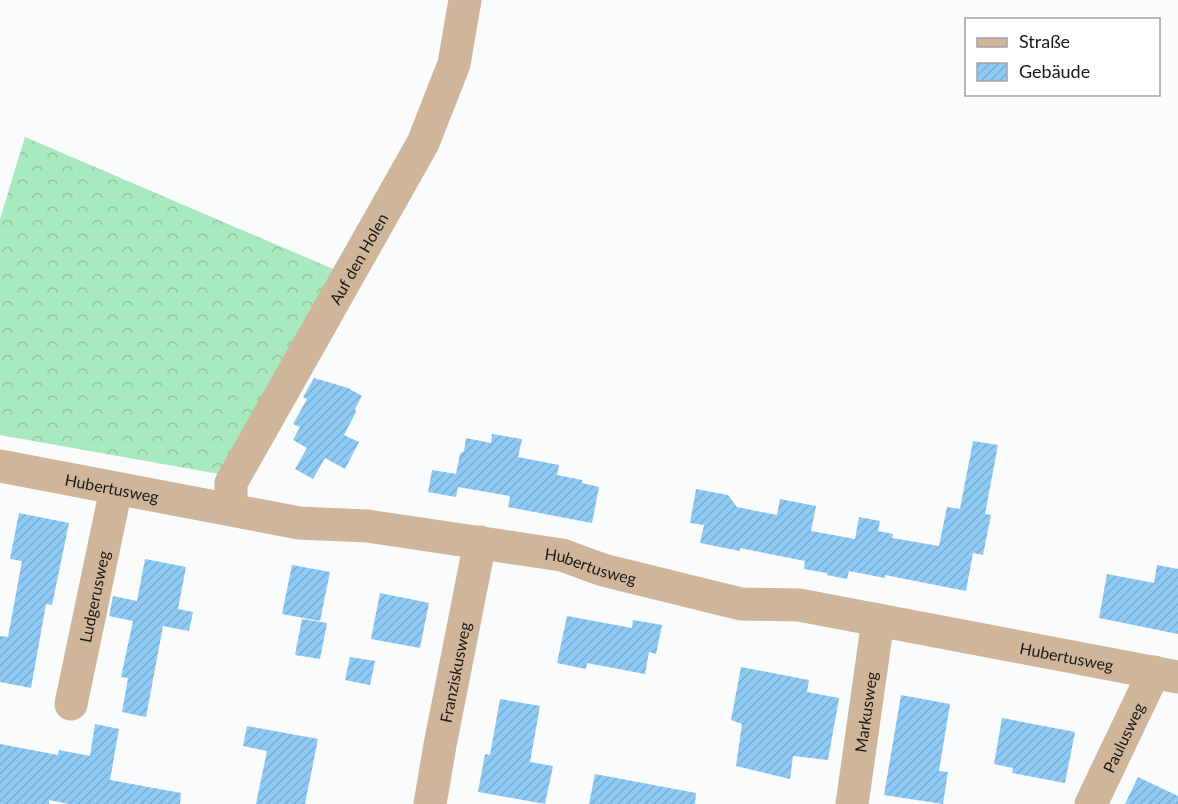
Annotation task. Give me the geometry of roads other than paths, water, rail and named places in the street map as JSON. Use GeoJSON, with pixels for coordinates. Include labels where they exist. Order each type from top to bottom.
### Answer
{"type":"FeatureCollection","features":[{"type":"Feature","properties":{"kind":"street","name":"Auf den Holen"},"geometry":{"type":"LineString","coordinates":[[231,509],[231,483],[423,144],[454,64],[465,0]]}},
{"type":"Feature","properties":{"kind":"street","name":"Hubertusweg"},"geometry":{"type":"LineString","coordinates":[[0,466],[299,522],[367,526],[562,555],[603,570],[741,603],[799,605],[1166,674]]}},
{"type":"Feature","properties":{"kind":"street","name":"Ludgerusweg"},"geometry":{"type":"LineString","coordinates":[[71,704],[116,489]]}},
{"type":"Feature","properties":{"kind":"street","name":"Franziskusweg"},"geometry":{"type":"LineString","coordinates":[[430,804],[480,542]]}},
{"type":"Feature","properties":{"kind":"street","name":"Markusweg"},"geometry":{"type":"LineString","coordinates":[[852,804],[878,620]]}},
{"type":"Feature","properties":{"kind":"street","name":"Paulusweg"},"geometry":{"type":"LineString","coordinates":[[1091,804],[1166,674]]}}]}
